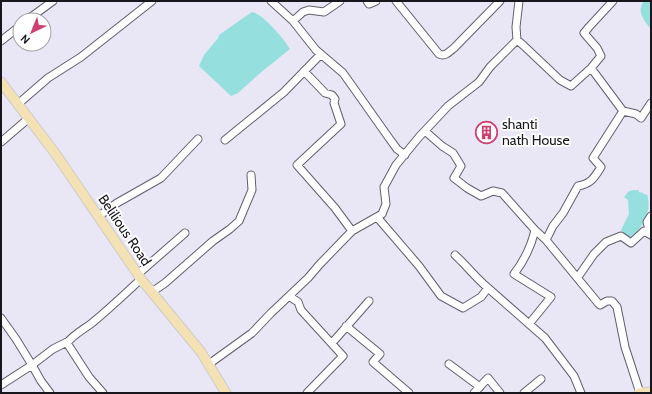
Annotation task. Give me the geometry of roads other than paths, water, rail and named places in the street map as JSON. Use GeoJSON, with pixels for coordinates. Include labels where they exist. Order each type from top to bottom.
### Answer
{"type":"FeatureCollection","features":[{"type":"Feature","properties":{"kind":"main road","name":"Belilious Road"},"geometry":{"type":"LineString","coordinates":[[1,82],[55,153],[139,276],[201,352],[226,393]]}},
{"type":"Feature","properties":{"kind":"main road"},"geometry":{"type":"LineString","coordinates":[[639,393],[651,392]]}},
{"type":"Feature","properties":{"kind":"street"},"geometry":{"type":"LineString","coordinates":[[38,12],[53,1]]}},
{"type":"Feature","properties":{"kind":"street"},"geometry":{"type":"LineString","coordinates":[[18,104],[48,78],[81,57],[152,1]]}},
{"type":"Feature","properties":{"kind":"street"},"geometry":{"type":"LineString","coordinates":[[271,1],[293,21],[316,50],[343,73],[397,149],[404,155]]}},
{"type":"Feature","properties":{"kind":"street"},"geometry":{"type":"LineString","coordinates":[[293,21],[303,12],[309,10],[324,12],[340,1]]}},
{"type":"Feature","properties":{"kind":"street"},"geometry":{"type":"LineString","coordinates":[[367,1],[369,4],[376,1]]}},
{"type":"Feature","properties":{"kind":"street"},"geometry":{"type":"LineString","coordinates":[[396,1],[439,54],[445,55],[454,48],[500,1]]}},
{"type":"Feature","properties":{"kind":"street"},"geometry":{"type":"LineString","coordinates":[[519,1],[516,27],[517,40],[560,80],[571,86],[591,68],[601,56],[597,48],[584,33],[613,1]]}},
{"type":"Feature","properties":{"kind":"street"},"geometry":{"type":"LineString","coordinates":[[1,41],[12,32]]}},
{"type":"Feature","properties":{"kind":"street"},"geometry":{"type":"LineString","coordinates":[[209,364],[252,333],[308,278],[352,231],[382,214],[386,204],[384,187],[396,165],[448,106],[479,82],[490,67],[517,40]]}},
{"type":"Feature","properties":{"kind":"street"},"geometry":{"type":"LineString","coordinates":[[225,140],[272,103],[321,54]]}},
{"type":"Feature","properties":{"kind":"street"},"geometry":{"type":"LineString","coordinates":[[591,68],[623,111],[636,114],[641,118],[648,114],[651,103]]}},
{"type":"Feature","properties":{"kind":"street"},"geometry":{"type":"LineString","coordinates":[[304,72],[325,93],[332,95],[335,98],[334,103],[341,124],[297,165],[335,208],[352,231]]}},
{"type":"Feature","properties":{"kind":"street"},"geometry":{"type":"LineString","coordinates":[[546,240],[578,186],[587,184],[601,167],[593,158],[623,111]]}},
{"type":"Feature","properties":{"kind":"street"},"geometry":{"type":"LineString","coordinates":[[1,142],[29,118]]}},
{"type":"Feature","properties":{"kind":"street"},"geometry":{"type":"LineString","coordinates":[[425,131],[442,146],[453,153],[461,166],[454,178],[481,196],[493,191],[502,193],[546,240],[600,305],[607,301],[612,301],[617,307],[625,347],[639,393]]}},
{"type":"Feature","properties":{"kind":"street"},"geometry":{"type":"LineString","coordinates":[[99,216],[117,203],[161,178],[198,139]]}},
{"type":"Feature","properties":{"kind":"street"},"geometry":{"type":"LineString","coordinates":[[152,292],[165,283],[238,221],[252,190],[252,175]]}},
{"type":"Feature","properties":{"kind":"street"},"geometry":{"type":"LineString","coordinates":[[651,216],[647,222],[651,234]]}},
{"type":"Feature","properties":{"kind":"street"},"geometry":{"type":"LineString","coordinates":[[377,217],[419,266],[441,296],[463,308],[481,297],[488,288]]}},
{"type":"Feature","properties":{"kind":"street"},"geometry":{"type":"LineString","coordinates":[[529,324],[551,297],[514,274],[523,261],[535,230]]}},
{"type":"Feature","properties":{"kind":"street"},"geometry":{"type":"LineString","coordinates":[[578,278],[594,254],[606,242],[621,236],[631,243],[644,231],[651,234]]}},
{"type":"Feature","properties":{"kind":"street"},"geometry":{"type":"LineString","coordinates":[[103,393],[89,377],[67,343],[72,336],[90,324],[124,295],[139,276],[185,233]]}},
{"type":"Feature","properties":{"kind":"street"},"geometry":{"type":"LineString","coordinates":[[455,255],[469,268],[472,274],[545,338],[574,376],[581,393]]}},
{"type":"Feature","properties":{"kind":"street"},"geometry":{"type":"LineString","coordinates":[[289,296],[298,302],[301,310],[343,356],[307,393]]}},
{"type":"Feature","properties":{"kind":"street"},"geometry":{"type":"LineString","coordinates":[[332,343],[368,302]]}},
{"type":"Feature","properties":{"kind":"street"},"geometry":{"type":"LineString","coordinates":[[1,318],[16,338],[41,381],[50,393]]}},
{"type":"Feature","properties":{"kind":"street"},"geometry":{"type":"LineString","coordinates":[[346,326],[380,354],[373,362],[409,393]]}},
{"type":"Feature","properties":{"kind":"street"},"geometry":{"type":"LineString","coordinates":[[1,385],[53,349],[69,341]]}},
{"type":"Feature","properties":{"kind":"street"},"geometry":{"type":"LineString","coordinates":[[449,364],[480,387]]}},
{"type":"Feature","properties":{"kind":"street"},"geometry":{"type":"LineString","coordinates":[[474,393],[488,378],[500,393]]}},
{"type":"Feature","properties":{"kind":"street"},"geometry":{"type":"LineString","coordinates":[[524,393],[541,379]]}},
{"type":"Feature","properties":{"kind":"place","name":"shanti nath House"},"geometry":{"type":"Point","coordinates":[487,132]}}]}
